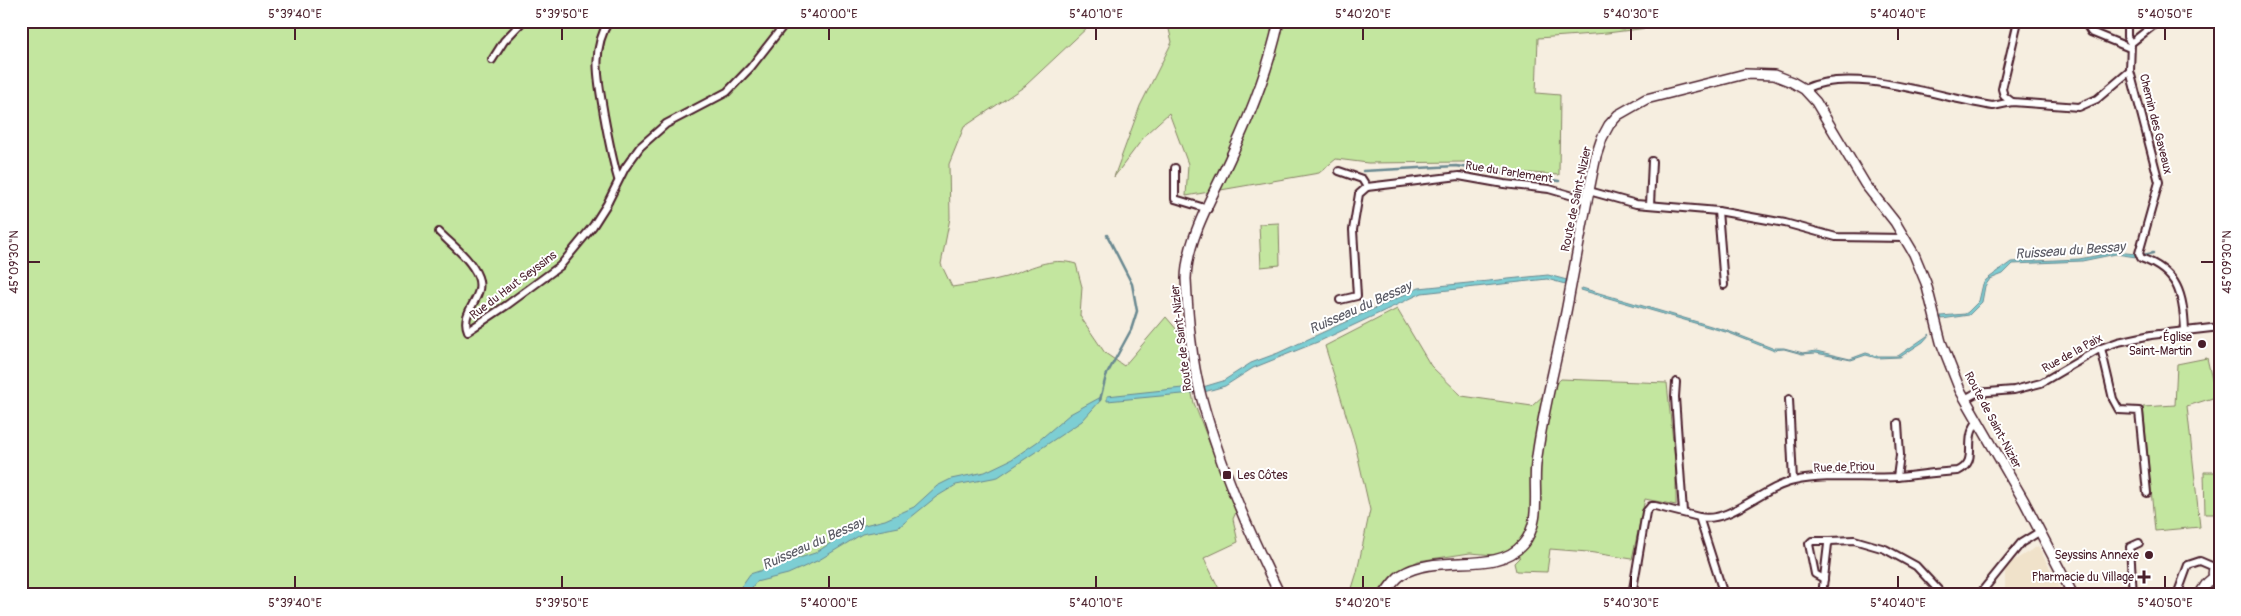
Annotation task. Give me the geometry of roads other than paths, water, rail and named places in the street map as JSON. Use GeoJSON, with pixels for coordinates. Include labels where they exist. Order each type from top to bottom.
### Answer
{"type":"FeatureCollection","features":[{"type":"Feature","properties":{"kind":"main road","name":"Route de Saint-Nizier"},"geometry":{"type":"LineString","coordinates":[[1280,21],[1255,103],[1192,243],[1186,268],[1196,375],[1203,405],[1227,475],[1280,595]]}},
{"type":"Feature","properties":{"kind":"main road","name":"Route de Saint-Nizier"},"geometry":{"type":"LineString","coordinates":[[1384,595],[1400,576],[1411,570],[1437,563],[1498,559],[1515,552],[1528,536],[1535,516],[1538,448],[1596,156],[1602,138],[1609,125],[1618,115],[1646,99],[1745,74],[1774,75],[1804,89],[1816,102],[1865,184],[1905,238],[1926,283],[1941,342],[1965,399],[2024,501],[2038,532],[2072,595]]}},
{"type":"Feature","properties":{"kind":"main road"},"geometry":{"type":"LineString","coordinates":[[2199,595],[2202,588],[2217,580],[2217,565]]}},
{"type":"Feature","properties":{"kind":"street"},"geometry":{"type":"LineString","coordinates":[[492,60],[504,41],[523,21]]}},
{"type":"Feature","properties":{"kind":"street"},"geometry":{"type":"LineString","coordinates":[[609,21],[599,42],[597,68],[612,161],[618,179]]}},
{"type":"Feature","properties":{"kind":"street","name":"Rue du Haut Seyssins"},"geometry":{"type":"LineString","coordinates":[[439,232],[467,261],[479,279],[479,293],[466,316],[465,324],[468,331],[560,266],[598,218],[607,204],[618,179],[632,157],[656,132],[678,117],[716,100],[737,83],[787,21]]}},
{"type":"Feature","properties":{"kind":"street"},"geometry":{"type":"LineString","coordinates":[[2012,102],[2004,96],[2002,89],[2018,21]]}},
{"type":"Feature","properties":{"kind":"street"},"geometry":{"type":"LineString","coordinates":[[2084,21],[2091,32],[2131,46],[2159,21]]}},
{"type":"Feature","properties":{"kind":"street","name":"Chemin des Gaveaux"},"geometry":{"type":"LineString","coordinates":[[2128,21],[2127,37],[2131,46],[2130,71],[2159,182],[2139,253],[2141,258],[2165,270],[2176,283],[2183,300],[2185,330]]}},
{"type":"Feature","properties":{"kind":"street"},"geometry":{"type":"LineString","coordinates":[[1804,89],[1814,84],[1831,80],[1868,81],[1993,106],[2012,102],[2079,107],[2097,99],[2130,71]]}},
{"type":"Feature","properties":{"kind":"street"},"geometry":{"type":"LineString","coordinates":[[1650,204],[1652,162]]}},
{"type":"Feature","properties":{"kind":"street"},"geometry":{"type":"LineString","coordinates":[[1175,168],[1173,195],[1175,199],[1208,209]]}},
{"type":"Feature","properties":{"kind":"street"},"geometry":{"type":"LineString","coordinates":[[1339,171],[1362,179],[1367,187],[1359,194],[1353,230],[1357,296],[1340,300]]}},
{"type":"Feature","properties":{"kind":"street","name":"Rue du Parlement"},"geometry":{"type":"LineString","coordinates":[[1367,187],[1459,176],[1636,204],[1718,210],[1785,223],[1836,237],[1905,238]]}},
{"type":"Feature","properties":{"kind":"street"},"geometry":{"type":"LineString","coordinates":[[1718,210],[1724,285]]}},
{"type":"Feature","properties":{"kind":"street","name":"Rue de la Paix"},"geometry":{"type":"LineString","coordinates":[[1965,399],[1976,393],[2014,390],[2042,383],[2101,348],[2118,342],[2185,330],[2220,327]]}},
{"type":"Feature","properties":{"kind":"street"},"geometry":{"type":"LineString","coordinates":[[2101,348],[2113,400],[2119,410],[2139,411],[2147,493]]}},
{"type":"Feature","properties":{"kind":"street"},"geometry":{"type":"LineString","coordinates":[[1676,382],[1675,397],[1683,512]]}},
{"type":"Feature","properties":{"kind":"street"},"geometry":{"type":"LineString","coordinates":[[1789,399],[1793,481]]}},
{"type":"Feature","properties":{"kind":"street","name":"Rue de Priou"},"geometry":{"type":"LineString","coordinates":[[1699,517],[1706,519],[1727,513],[1772,488],[1793,481],[1849,476],[1897,477],[1958,471],[1967,466],[1970,459],[1970,436],[1978,420]]}},
{"type":"Feature","properties":{"kind":"street"},"geometry":{"type":"LineString","coordinates":[[1897,477],[1900,455],[1898,423]]}},
{"type":"Feature","properties":{"kind":"street"},"geometry":{"type":"LineString","coordinates":[[1632,595],[1646,512],[1651,506],[1699,517],[1724,595]]}},
{"type":"Feature","properties":{"kind":"street"},"geometry":{"type":"LineString","coordinates":[[1979,595],[2021,544],[2038,532]]}},
{"type":"Feature","properties":{"kind":"street"},"geometry":{"type":"LineString","coordinates":[[1824,578],[1815,574],[1809,544],[1812,541],[1854,540],[1884,549],[1916,566],[1942,595]]}},
{"type":"Feature","properties":{"kind":"street"},"geometry":{"type":"LineString","coordinates":[[1822,595],[1828,544],[1830,541]]}},
{"type":"Feature","properties":{"kind":"street"},"geometry":{"type":"LineString","coordinates":[[2133,595],[2130,547],[2139,543]]}},
{"type":"Feature","properties":{"kind":"street"},"geometry":{"type":"LineString","coordinates":[[2177,595],[2188,564],[2200,561],[2217,565]]}},
{"type":"Feature","properties":{"kind":"water"},"geometry":{"type":"Polygon","coordinates":[[[2116,252],[2136,254],[2136,257],[2116,254],[2082,261],[2013,264],[2003,274],[1990,279],[1985,286],[1982,302],[1969,315],[1942,319],[1941,316],[1965,314],[1968,312],[1979,301],[1983,284],[1986,280],[2011,262],[2079,259],[2116,252]]]}},
{"type":"Feature","properties":{"kind":"water"},"geometry":{"type":"Polygon","coordinates":[[[1548,275],[1567,280],[1565,284],[1547,279],[1422,293],[1320,341],[1253,368],[1225,386],[1204,392],[1203,387],[1223,381],[1251,363],[1278,353],[1419,288],[1548,275]]]}},
{"type":"Feature","properties":{"kind":"water"},"geometry":{"type":"Polygon","coordinates":[[[1582,288],[1728,331],[1772,348],[1784,348],[1803,353],[1816,351],[1850,359],[1866,353],[1876,356],[1898,356],[1930,334],[1923,342],[1900,357],[1877,358],[1866,355],[1851,360],[1816,353],[1802,354],[1784,349],[1772,350],[1729,333],[1581,290],[1582,288]]]}},
{"type":"Feature","properties":{"kind":"water"},"geometry":{"type":"Polygon","coordinates":[[[1192,387],[1193,393],[1107,401],[1107,396],[1192,387]]]}},
{"type":"Feature","properties":{"kind":"water"},"geometry":{"type":"Polygon","coordinates":[[[1101,397],[1101,400],[1082,421],[998,477],[956,485],[936,497],[899,527],[862,534],[819,560],[788,574],[756,582],[746,595],[735,595],[750,574],[815,553],[856,527],[885,520],[914,507],[937,486],[951,479],[985,472],[1012,459],[1037,442],[1070,414],[1101,397]]]}},
{"type":"Feature","properties":{"kind":"waterway"},"geometry":{"type":"LineString","coordinates":[[1363,171],[1456,166],[1559,181]]}},
{"type":"Feature","properties":{"kind":"waterway"},"geometry":{"type":"LineString","coordinates":[[1100,400],[1106,376],[1131,330],[1137,311],[1132,284],[1107,235]]}},
{"type":"Feature","properties":{"kind":"waterway","name":"Ruisseau du Bessay"},"geometry":{"type":"LineString","coordinates":[[2143,255],[2153,253]]}},
{"type":"Feature","properties":{"kind":"place","name":"Église Saint-Martin"},"geometry":{"type":"Point","coordinates":[2202,344]}},
{"type":"Feature","properties":{"kind":"place","name":"Les Côtes"},"geometry":{"type":"Point","coordinates":[1227,475]}},
{"type":"Feature","properties":{"kind":"place","name":"Seyssins Annexe"},"geometry":{"type":"Point","coordinates":[2149,555]}},
{"type":"Feature","properties":{"kind":"place","name":"Pharmacie du Village"},"geometry":{"type":"Point","coordinates":[2144,577]}}]}
